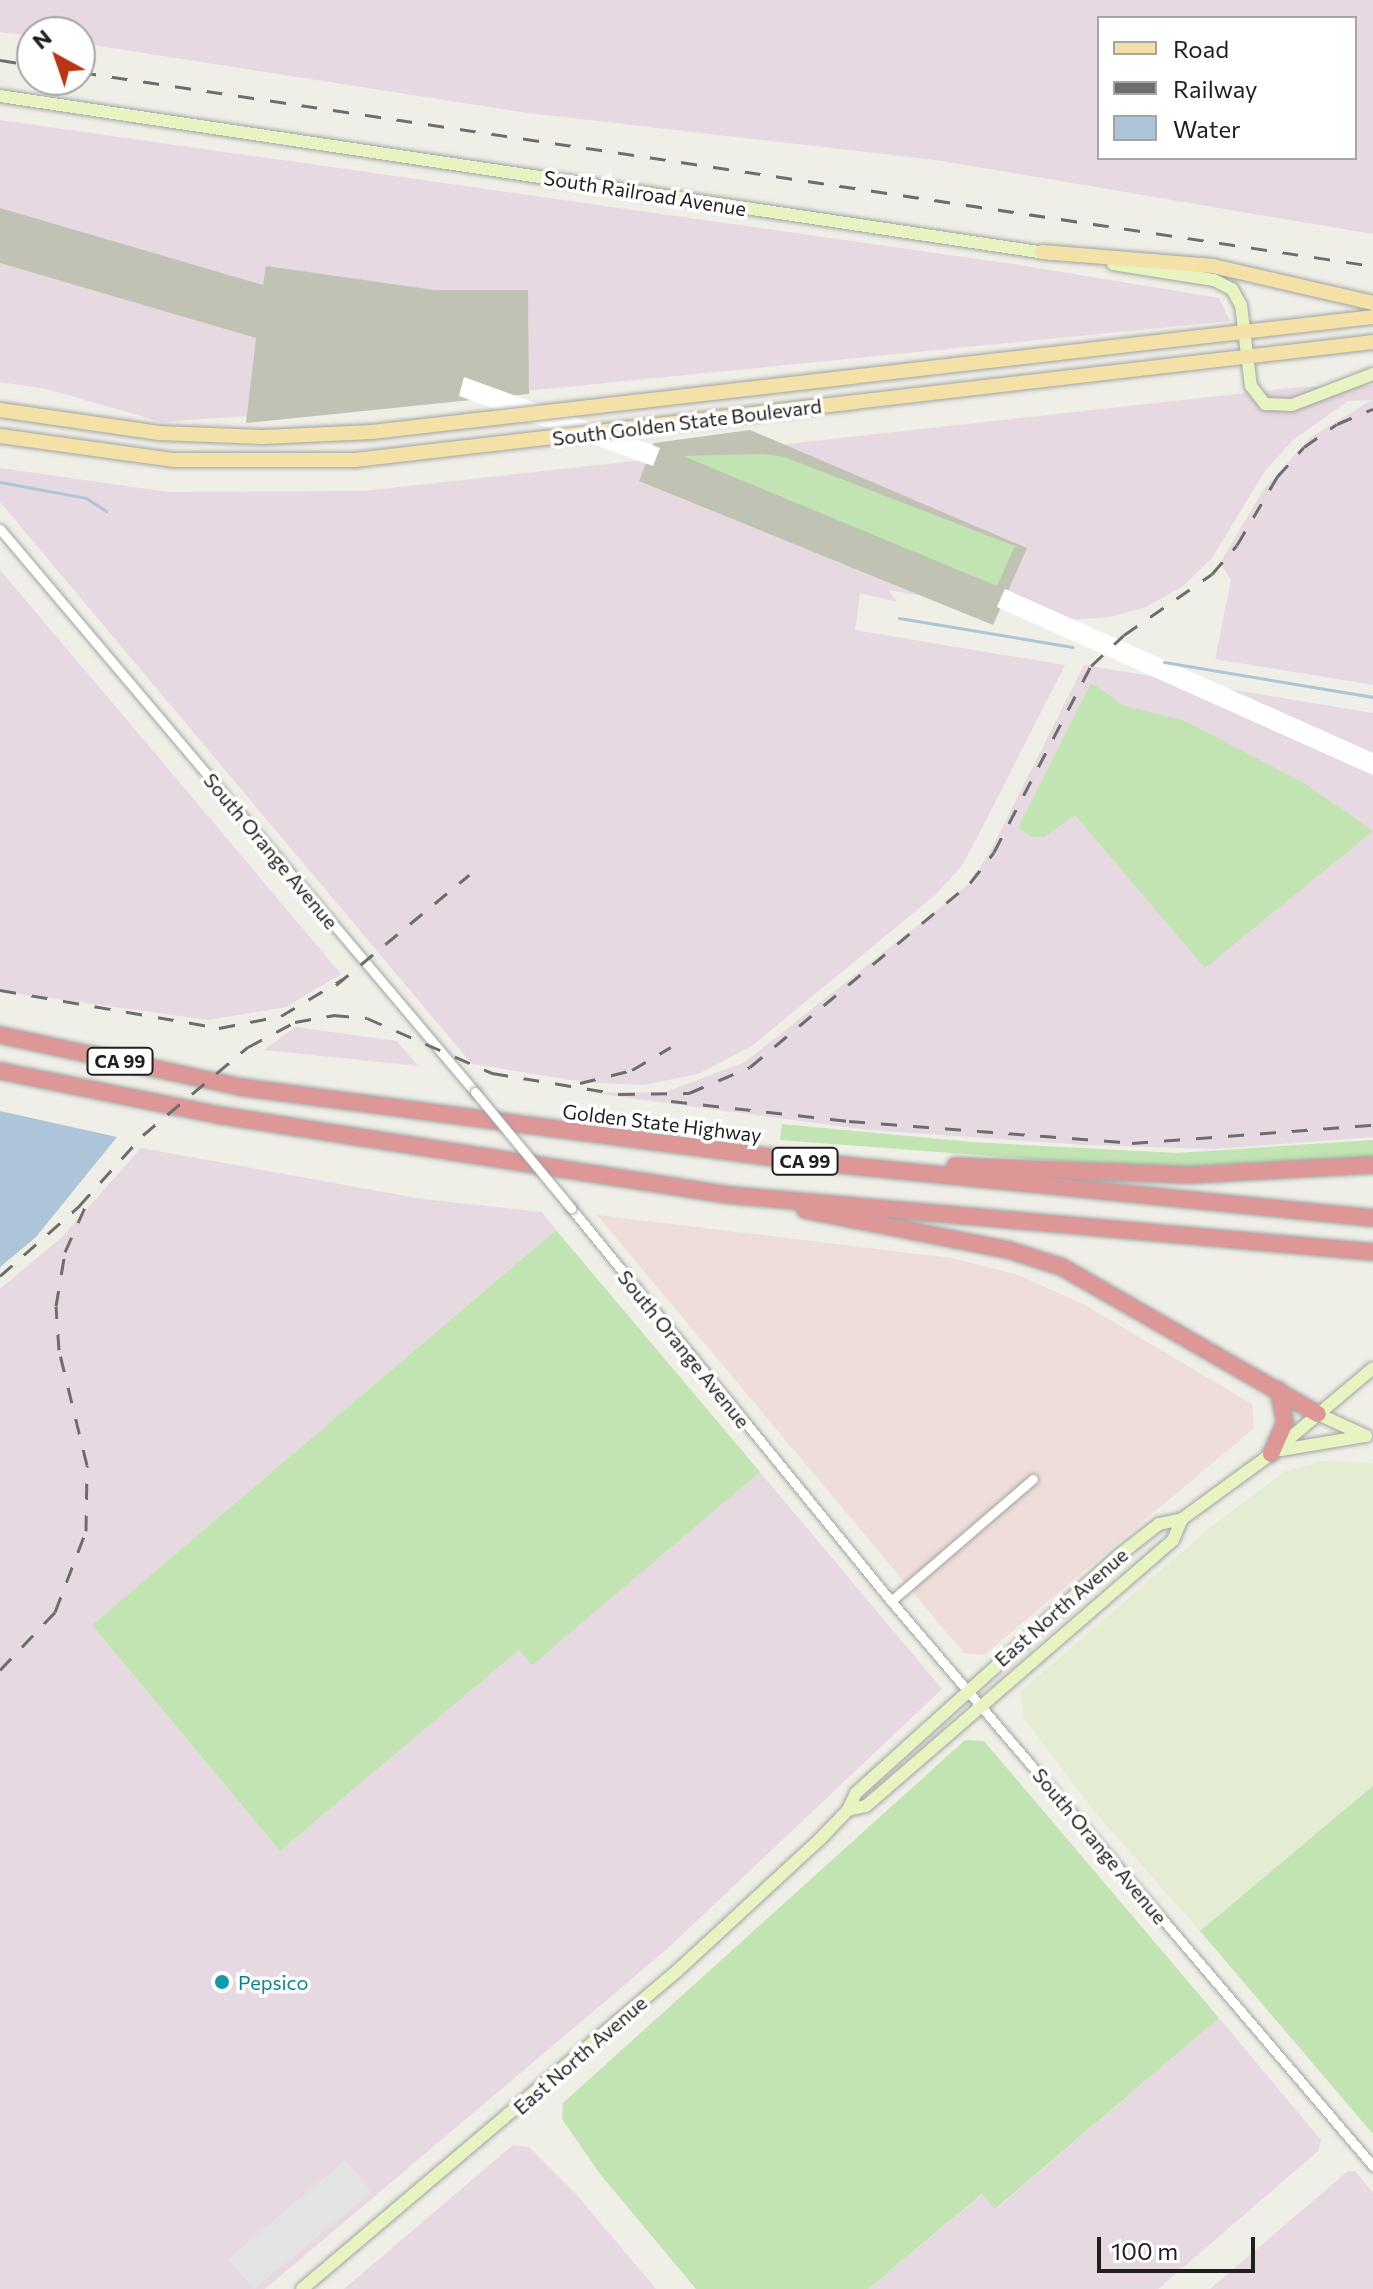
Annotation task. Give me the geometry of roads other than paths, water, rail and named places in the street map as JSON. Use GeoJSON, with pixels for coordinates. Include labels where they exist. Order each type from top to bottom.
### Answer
{"type":"FeatureCollection","features":[{"type":"Feature","properties":{"kind":"highway","name":"Golden State Highway"},"geometry":{"type":"LineString","coordinates":[[0,1035],[240,1087],[792,1160],[1373,1218]]}},
{"type":"Feature","properties":{"kind":"highway","name":"CA 99"},"geometry":{"type":"LineString","coordinates":[[0,1071],[218,1115],[729,1195],[1373,1252]]}},
{"type":"Feature","properties":{"kind":"highway"},"geometry":{"type":"LineString","coordinates":[[792,1160],[1189,1175],[1373,1165]]}},
{"type":"Feature","properties":{"kind":"highway"},"geometry":{"type":"LineString","coordinates":[[729,1195],[1009,1250],[1062,1267],[1318,1414]]}},
{"type":"Feature","properties":{"kind":"highway"},"geometry":{"type":"LineString","coordinates":[[1271,1454],[1285,1422],[1278,1390]]}},
{"type":"Feature","properties":{"kind":"main road"},"geometry":{"type":"LineString","coordinates":[[1042,252],[1213,266],[1373,303]]}},
{"type":"Feature","properties":{"kind":"main road","name":"South Golden State Boulevard"},"geometry":{"type":"LineString","coordinates":[[0,436],[174,460],[355,460],[1247,343],[1373,317]]}},
{"type":"Feature","properties":{"kind":"main road","name":"South Golden State Boulevard"},"geometry":{"type":"LineString","coordinates":[[0,410],[159,433],[314,436],[1247,343],[1373,342]]}},
{"type":"Feature","properties":{"kind":"street","name":"South Railroad Avenue"},"geometry":{"type":"LineString","coordinates":[[0,96],[1042,252],[1222,282],[1239,299],[1253,392],[1275,407],[1373,374]]}},
{"type":"Feature","properties":{"kind":"street","name":"South Orange Avenue"},"geometry":{"type":"LineString","coordinates":[[0,529],[475,1092],[891,1601],[1373,2166]]}},
{"type":"Feature","properties":{"kind":"street","name":"East North Avenue"},"geometry":{"type":"LineString","coordinates":[[302,2289],[677,1971],[848,1810],[856,1793],[1118,1556],[1159,1524],[1182,1519],[1271,1454],[1373,1368]]}},
{"type":"Feature","properties":{"kind":"street"},"geometry":{"type":"LineString","coordinates":[[1318,1414],[1370,1437]]}},
{"type":"Feature","properties":{"kind":"street"},"geometry":{"type":"LineString","coordinates":[[1271,1454],[1310,1442],[1370,1437]]}},
{"type":"Feature","properties":{"kind":"street"},"geometry":{"type":"LineString","coordinates":[[891,1601],[1033,1479]]}},
{"type":"Feature","properties":{"kind":"street","name":"East North Avenue"},"geometry":{"type":"LineString","coordinates":[[848,1810],[866,1806],[1173,1540],[1182,1519]]}},
{"type":"Feature","properties":{"kind":"water"},"geometry":{"type":"Polygon","coordinates":[[[0,1111],[117,1137],[36,1237],[0,1267],[0,1111]]]}},
{"type":"Feature","properties":{"kind":"waterway"},"geometry":{"type":"LineString","coordinates":[[0,482],[86,498],[106,511]]}},
{"type":"Feature","properties":{"kind":"waterway"},"geometry":{"type":"LineString","coordinates":[[899,618],[1073,647]]}},
{"type":"Feature","properties":{"kind":"waterway"},"geometry":{"type":"LineString","coordinates":[[1164,662],[1373,697]]}},
{"type":"Feature","properties":{"kind":"railway"},"geometry":{"type":"LineString","coordinates":[[0,60],[16,62]]}},
{"type":"Feature","properties":{"kind":"railway"},"geometry":{"type":"LineString","coordinates":[[96,74],[1373,266]]}},
{"type":"Feature","properties":{"kind":"railway"},"geometry":{"type":"LineString","coordinates":[[0,1276],[79,1206],[143,1135],[248,1047],[295,1022],[333,1015],[367,1018],[492,1073],[619,1094],[689,1093],[750,1067],[970,883],[994,852],[1091,666],[1124,635],[1212,574],[1237,545],[1277,477],[1304,447],[1337,424],[1373,409]]}},
{"type":"Feature","properties":{"kind":"railway"},"geometry":{"type":"LineString","coordinates":[[336,985],[469,875]]}},
{"type":"Feature","properties":{"kind":"railway"},"geometry":{"type":"LineString","coordinates":[[0,990],[219,1028],[281,1016],[343,979]]}},
{"type":"Feature","properties":{"kind":"railway"},"geometry":{"type":"LineString","coordinates":[[580,1083],[632,1070],[671,1047]]}},
{"type":"Feature","properties":{"kind":"railway"},"geometry":{"type":"LineString","coordinates":[[671,1101],[849,1121],[1132,1143],[1373,1125]]}},
{"type":"Feature","properties":{"kind":"railway"},"geometry":{"type":"LineString","coordinates":[[0,1670],[55,1612],[86,1531],[87,1465],[59,1350],[56,1306],[65,1252],[85,1207]]}},
{"type":"Feature","properties":{"kind":"place","name":"Pepsico"},"geometry":{"type":"Point","coordinates":[222,1982]}}]}
